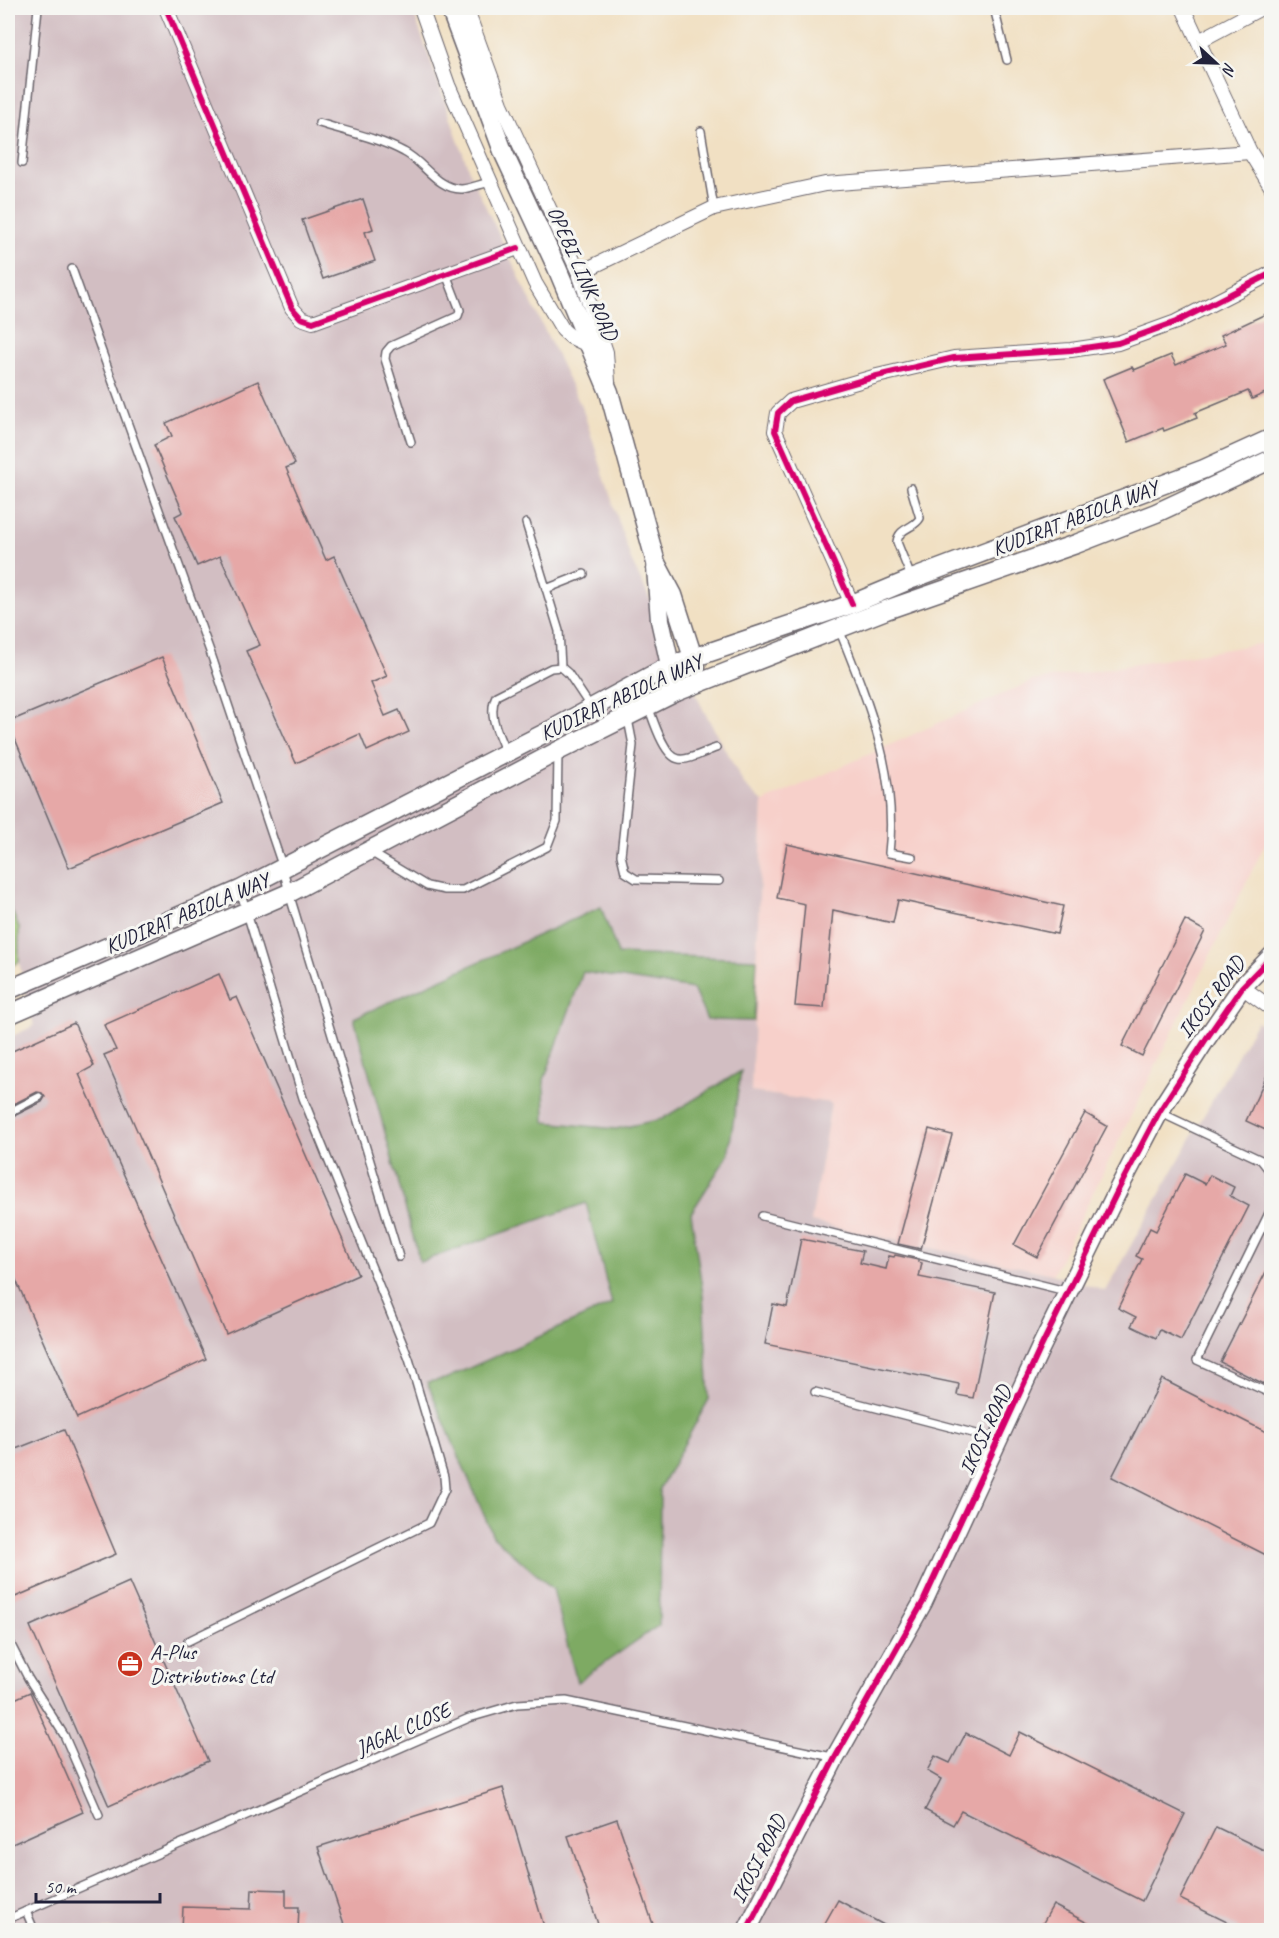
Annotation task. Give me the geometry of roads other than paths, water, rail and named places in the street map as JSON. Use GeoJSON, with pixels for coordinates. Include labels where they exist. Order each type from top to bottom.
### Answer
{"type":"FeatureCollection","features":[{"type":"Feature","properties":{"kind":"main road","name":"OPEBI LINK ROAD"},"geometry":{"type":"LineString","coordinates":[[450,8],[504,154],[558,268],[609,392],[656,563],[660,620],[676,692]]}},
{"type":"Feature","properties":{"kind":"main road","name":"KUDIRAT ABIOLA WAY"},"geometry":{"type":"LineString","coordinates":[[8,990],[240,890],[506,754],[669,666],[852,604],[912,579],[1193,474],[1272,438]]}},
{"type":"Feature","properties":{"kind":"main road","name":"KUDIRAT ABIOLA WAY"},"geometry":{"type":"LineString","coordinates":[[8,1015],[289,893],[558,751],[676,692],[839,629],[1156,513],[1272,459]]}},
{"type":"Feature","properties":{"kind":"main road","name":"OPEBI LINK ROAD"},"geometry":{"type":"LineString","coordinates":[[656,563],[673,595],[700,683]]}},
{"type":"Feature","properties":{"kind":"main road","name":"IKOSI ROAD"},"geometry":{"type":"LineString","coordinates":[[747,1930],[835,1758],[922,1602],[1069,1291],[1159,1112],[1242,987],[1272,956]]}},
{"type":"Feature","properties":{"kind":"street"},"geometry":{"type":"LineString","coordinates":[[166,8],[292,308],[301,318],[313,322],[518,248]]}},
{"type":"Feature","properties":{"kind":"street"},"geometry":{"type":"LineString","coordinates":[[421,8],[448,85],[518,248],[546,303],[563,330],[571,337],[592,347]]}},
{"type":"Feature","properties":{"kind":"street"},"geometry":{"type":"LineString","coordinates":[[466,8],[501,104],[579,273],[606,352],[609,392]]}},
{"type":"Feature","properties":{"kind":"street"},"geometry":{"type":"LineString","coordinates":[[1183,8],[1250,152],[1272,188]]}},
{"type":"Feature","properties":{"kind":"street"},"geometry":{"type":"LineString","coordinates":[[1199,41],[1261,8]]}},
{"type":"Feature","properties":{"kind":"street"},"geometry":{"type":"LineString","coordinates":[[579,273],[714,208],[825,184],[1250,152]]}},
{"type":"Feature","properties":{"kind":"street"},"geometry":{"type":"LineString","coordinates":[[852,604],[774,431],[778,413],[791,401],[877,376],[954,358],[1071,350],[1118,343],[1176,322],[1272,273]]}},
{"type":"Feature","properties":{"kind":"street"},"geometry":{"type":"LineString","coordinates":[[1242,987],[1272,1009]]}},
{"type":"Feature","properties":{"kind":"lane"},"geometry":{"type":"LineString","coordinates":[[22,163],[38,8]]}},
{"type":"Feature","properties":{"kind":"lane"},"geometry":{"type":"LineString","coordinates":[[994,8],[1007,60]]}},
{"type":"Feature","properties":{"kind":"lane"},"geometry":{"type":"LineString","coordinates":[[319,123],[384,142],[407,153],[432,175],[454,187],[462,189],[490,182]]}},
{"type":"Feature","properties":{"kind":"lane"},"geometry":{"type":"LineString","coordinates":[[701,131],[714,208]]}},
{"type":"Feature","properties":{"kind":"lane"},"geometry":{"type":"LineString","coordinates":[[72,269],[208,646],[283,868],[399,1257]]}},
{"type":"Feature","properties":{"kind":"lane"},"geometry":{"type":"LineString","coordinates":[[411,442],[385,358],[386,352],[391,346],[458,316],[460,310],[446,274]]}},
{"type":"Feature","properties":{"kind":"lane"},"geometry":{"type":"LineString","coordinates":[[911,488],[920,518],[918,522],[901,532],[897,542],[912,579]]}},
{"type":"Feature","properties":{"kind":"lane"},"geometry":{"type":"LineString","coordinates":[[526,523],[559,631],[561,667],[568,673],[592,708]]}},
{"type":"Feature","properties":{"kind":"lane"},"geometry":{"type":"LineString","coordinates":[[546,589],[584,574]]}},
{"type":"Feature","properties":{"kind":"lane"},"geometry":{"type":"LineString","coordinates":[[839,629],[883,750],[890,810],[889,853],[912,857]]}},
{"type":"Feature","properties":{"kind":"lane"},"geometry":{"type":"LineString","coordinates":[[506,754],[492,713],[492,704],[496,696],[551,668],[561,667]]}},
{"type":"Feature","properties":{"kind":"lane"},"geometry":{"type":"LineString","coordinates":[[648,706],[666,750],[672,756],[682,760],[716,748]]}},
{"type":"Feature","properties":{"kind":"lane"},"geometry":{"type":"LineString","coordinates":[[627,717],[633,745],[621,855],[625,872],[636,879],[719,881]]}},
{"type":"Feature","properties":{"kind":"lane"},"geometry":{"type":"LineString","coordinates":[[369,852],[427,886],[445,890],[463,890],[547,847],[557,821],[558,751]]}},
{"type":"Feature","properties":{"kind":"lane"},"geometry":{"type":"LineString","coordinates":[[188,1641],[429,1523],[445,1489],[444,1478],[409,1359],[303,1098],[240,890]]}},
{"type":"Feature","properties":{"kind":"lane"},"geometry":{"type":"LineString","coordinates":[[8,1113],[39,1097]]}},
{"type":"Feature","properties":{"kind":"lane"},"geometry":{"type":"LineString","coordinates":[[1159,1112],[1261,1160],[1272,1174]]}},
{"type":"Feature","properties":{"kind":"lane"},"geometry":{"type":"LineString","coordinates":[[1272,1207],[1197,1360],[1272,1394]]}},
{"type":"Feature","properties":{"kind":"lane"},"geometry":{"type":"LineString","coordinates":[[762,1216],[1069,1291]]}},
{"type":"Feature","properties":{"kind":"lane"},"geometry":{"type":"LineString","coordinates":[[814,1392],[998,1440]]}},
{"type":"Feature","properties":{"kind":"lane"},"geometry":{"type":"LineString","coordinates":[[8,1639],[28,1678],[64,1735],[99,1815]]}},
{"type":"Feature","properties":{"kind":"lane","name":"JAGAL CLOSE"},"geometry":{"type":"LineString","coordinates":[[8,1919],[469,1718],[517,1704],[566,1701],[835,1758]]}},
{"type":"Feature","properties":{"kind":"lane"},"geometry":{"type":"LineString","coordinates":[[26,1911],[34,1930]]}},
{"type":"Feature","properties":{"kind":"place","name":"A-Plus Distributions Ltd"},"geometry":{"type":"Point","coordinates":[130,1664]}}]}
